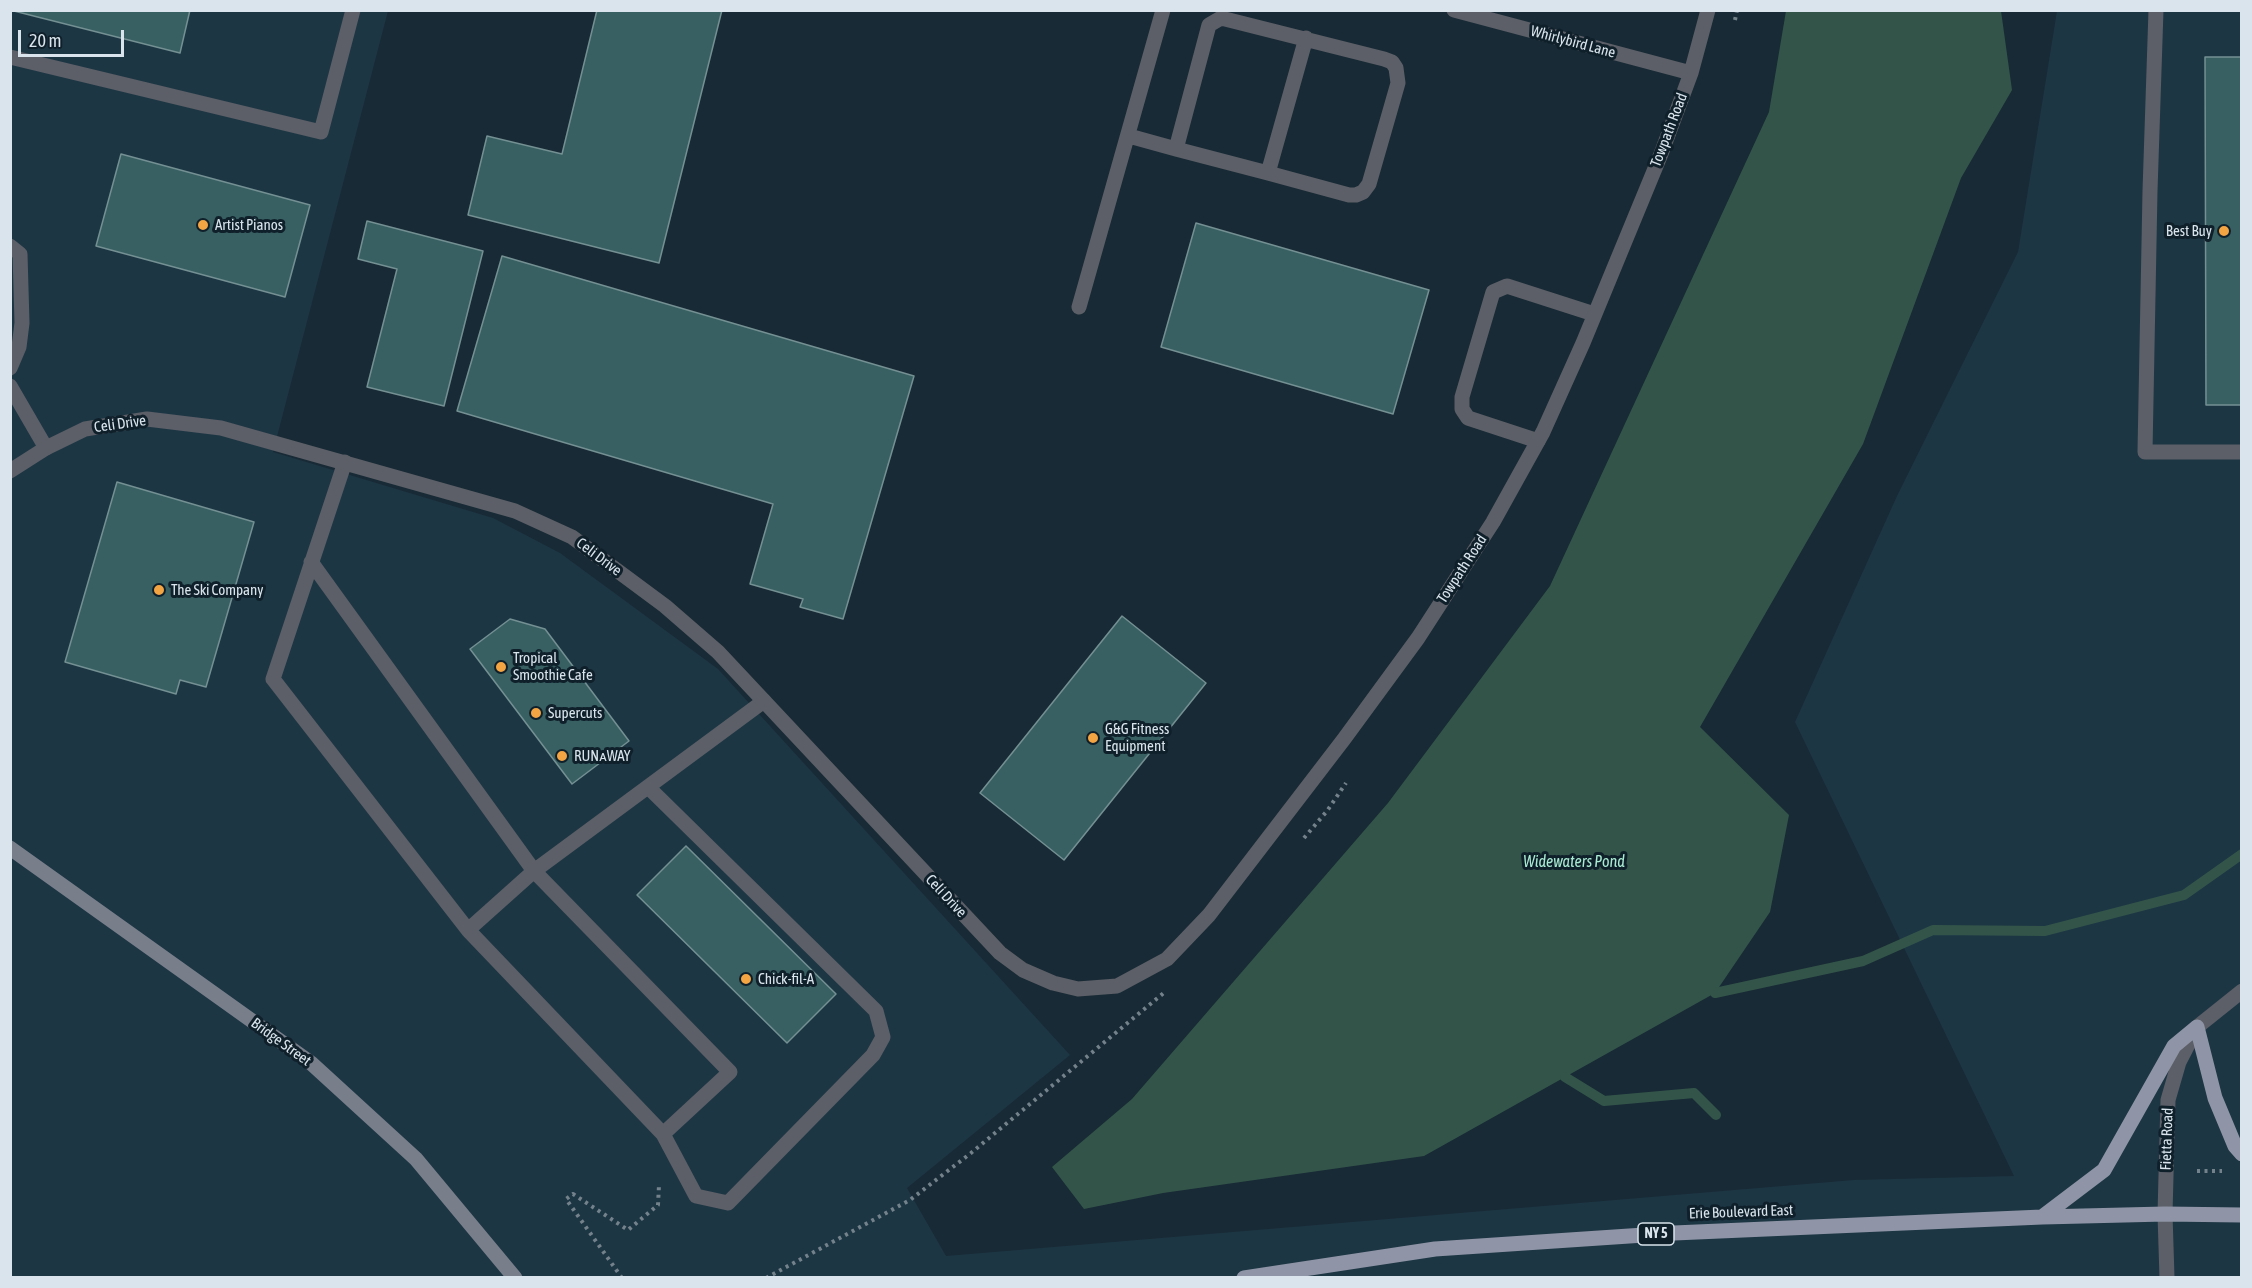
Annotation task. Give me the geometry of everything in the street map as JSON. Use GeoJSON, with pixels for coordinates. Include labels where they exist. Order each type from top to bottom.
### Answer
{"type":"FeatureCollection","features":[{"type":"Feature","properties":{"kind":"main road","name":"Bridge Street"},"geometry":{"type":"LineString","coordinates":[[10,848],[311,1064],[416,1159],[515,1278]]}},
{"type":"Feature","properties":{"kind":"main road"},"geometry":{"type":"LineString","coordinates":[[2042,1217],[2104,1170],[2174,1046],[2197,1027],[2215,1098],[2235,1146],[2241,1154]]}},
{"type":"Feature","properties":{"kind":"main road","name":"Erie Boulevard East"},"geometry":{"type":"LineString","coordinates":[[1244,1278],[1436,1249],[1674,1233],[2042,1217],[2241,1215]]}},
{"type":"Feature","properties":{"kind":"street"},"geometry":{"type":"LineString","coordinates":[[10,57],[321,132],[353,10]]}},
{"type":"Feature","properties":{"kind":"street"},"geometry":{"type":"LineString","coordinates":[[1079,307],[1163,10]]}},
{"type":"Feature","properties":{"kind":"street","name":"Whirlybird Lane"},"geometry":{"type":"LineString","coordinates":[[1454,10],[1691,73]]}},
{"type":"Feature","properties":{"kind":"street","name":"Towpath Road"},"geometry":{"type":"LineString","coordinates":[[1053,983],[1078,989],[1117,986],[1167,959],[1209,915],[1317,775],[1418,638],[1492,522],[1556,405],[1661,154],[1691,73],[1708,10]]}},
{"type":"Feature","properties":{"kind":"street"},"geometry":{"type":"LineString","coordinates":[[2156,10],[2145,452],[2241,452]]}},
{"type":"Feature","properties":{"kind":"street"},"geometry":{"type":"LineString","coordinates":[[1129,136],[1176,149],[1349,195],[1363,192],[1368,184],[1398,83],[1398,76],[1392,62],[1221,18],[1209,25],[1176,149]]}},
{"type":"Feature","properties":{"kind":"street"},"geometry":{"type":"LineString","coordinates":[[1268,173],[1306,39]]}},
{"type":"Feature","properties":{"kind":"street"},"geometry":{"type":"LineString","coordinates":[[10,246],[20,254],[22,323],[19,347],[10,368]]}},
{"type":"Feature","properties":{"kind":"street"},"geometry":{"type":"LineString","coordinates":[[1538,441],[1468,418],[1462,409],[1462,397],[1493,292],[1507,286],[1594,314]]}},
{"type":"Feature","properties":{"kind":"street"},"geometry":{"type":"LineString","coordinates":[[10,386],[46,448]]}},
{"type":"Feature","properties":{"kind":"street","name":"Celi Drive"},"geometry":{"type":"LineString","coordinates":[[10,471],[46,448],[85,429],[147,418],[221,428],[345,462],[515,511],[572,537],[665,606],[709,644],[1000,954],[1023,970],[1053,983]]}},
{"type":"Feature","properties":{"kind":"street"},"geometry":{"type":"LineString","coordinates":[[345,462],[273,679],[468,930],[663,1134],[696,1196],[728,1203],[873,1055],[883,1037],[876,1011],[648,787]]}},
{"type":"Feature","properties":{"kind":"street"},"geometry":{"type":"LineString","coordinates":[[311,562],[534,871],[730,1072],[663,1134]]}},
{"type":"Feature","properties":{"kind":"street"},"geometry":{"type":"LineString","coordinates":[[468,930],[534,871],[764,701]]}},
{"type":"Feature","properties":{"kind":"street","name":"Fietta Road"},"geometry":{"type":"LineString","coordinates":[[2167,1278],[2165,1214],[2168,1100],[2179,1062],[2197,1027],[2241,991]]}},
{"type":"Feature","properties":{"kind":"path"},"geometry":{"type":"LineString","coordinates":[[766,1278],[910,1200],[1170,988]]}},
{"type":"Feature","properties":{"kind":"path"},"geometry":{"type":"LineString","coordinates":[[2197,1171],[2226,1171]]}},
{"type":"Feature","properties":{"kind":"path"},"geometry":{"type":"LineString","coordinates":[[622,1278],[566,1199],[573,1194],[628,1230],[658,1205],[660,1181]]}},
{"type":"Feature","properties":{"kind":"shaded area"},"geometry":{"type":"Polygon","coordinates":[[[10,11],[388,11],[273,452],[493,518],[560,553],[718,669],[1070,1055],[907,1188],[946,1256],[1854,1180],[2014,1176],[1795,722],[1897,496],[2018,252],[2057,11],[2241,11],[2241,1277],[11,1277],[10,11]]]}},
{"type":"Feature","properties":{"kind":"water","name":"Widewaters Pond"},"geometry":{"type":"Polygon","coordinates":[[[1786,11],[2001,11],[2012,90],[1961,178],[1863,444],[1700,727],[1789,815],[1770,912],[1715,993],[1424,1156],[1163,1193],[1084,1209],[1052,1167],[1132,1099],[1388,803],[1550,586],[1769,112],[1786,11]]]}},
{"type":"Feature","properties":{"kind":"building"},"geometry":{"type":"Polygon","coordinates":[[[10,10],[190,10],[180,53],[10,10]]]}},
{"type":"Feature","properties":{"kind":"building"},"geometry":{"type":"Polygon","coordinates":[[[597,10],[722,10],[659,263],[468,215],[487,136],[562,154],[597,10]]]}},
{"type":"Feature","properties":{"kind":"building","name":"Best Buy"},"geometry":{"type":"Polygon","coordinates":[[[2205,57],[2242,57],[2242,405],[2206,405],[2205,57]]]}},
{"type":"Feature","properties":{"kind":"building","name":"Artist Pianos"},"geometry":{"type":"Polygon","coordinates":[[[121,154],[310,205],[285,297],[96,246],[121,154]]]}},
{"type":"Feature","properties":{"kind":"building"},"geometry":{"type":"Polygon","coordinates":[[[367,221],[483,251],[444,406],[367,387],[397,269],[358,259],[367,221]]]}},
{"type":"Feature","properties":{"kind":"building"},"geometry":{"type":"Polygon","coordinates":[[[1196,223],[1429,290],[1393,414],[1161,347],[1196,223]]]}},
{"type":"Feature","properties":{"kind":"building"},"geometry":{"type":"Polygon","coordinates":[[[502,256],[914,376],[843,619],[800,607],[803,599],[750,584],[773,504],[457,411],[502,256]]]}},
{"type":"Feature","properties":{"kind":"building"},"geometry":{"type":"Polygon","coordinates":[[[117,482],[254,522],[206,687],[180,680],[176,694],[65,662],[117,482]]]}},
{"type":"Feature","properties":{"kind":"building","name":"G&G Fitness Equipment"},"geometry":{"type":"Polygon","coordinates":[[[1122,616],[1206,683],[1064,860],[980,793],[1122,616]]]}},
{"type":"Feature","properties":{"kind":"building"},"geometry":{"type":"Polygon","coordinates":[[[510,619],[545,629],[629,741],[572,784],[470,649],[510,619]]]}},
{"type":"Feature","properties":{"kind":"building"},"geometry":{"type":"Polygon","coordinates":[[[686,846],[836,994],[787,1043],[637,895],[686,846]]]}},
{"type":"Feature","properties":{"kind":"waterway"},"geometry":{"type":"LineString","coordinates":[[1715,993],[1863,961],[1933,930],[2045,931],[2184,895],[2242,854]]}},
{"type":"Feature","properties":{"kind":"waterway"},"geometry":{"type":"LineString","coordinates":[[1565,1077],[1604,1101],[1694,1093],[1716,1115]]}},
{"type":"Feature","properties":{"kind":"place","name":"Artist Pianos"},"geometry":{"type":"Point","coordinates":[203,225]}},
{"type":"Feature","properties":{"kind":"place","name":"Best Buy"},"geometry":{"type":"Point","coordinates":[2224,231]}},
{"type":"Feature","properties":{"kind":"place","name":"The Ski Company"},"geometry":{"type":"Point","coordinates":[159,590]}},
{"type":"Feature","properties":{"kind":"place","name":"Tropical Smoothie Cafe"},"geometry":{"type":"Point","coordinates":[501,667]}},
{"type":"Feature","properties":{"kind":"place","name":"Supercuts"},"geometry":{"type":"Point","coordinates":[536,713]}},
{"type":"Feature","properties":{"kind":"place","name":"G&G Fitness Equipment"},"geometry":{"type":"Point","coordinates":[1093,738]}},
{"type":"Feature","properties":{"kind":"place","name":"RUNᴀWAY"},"geometry":{"type":"Point","coordinates":[562,756]}},
{"type":"Feature","properties":{"kind":"place","name":"Chick-fil-A"},"geometry":{"type":"Point","coordinates":[746,979]}}]}
